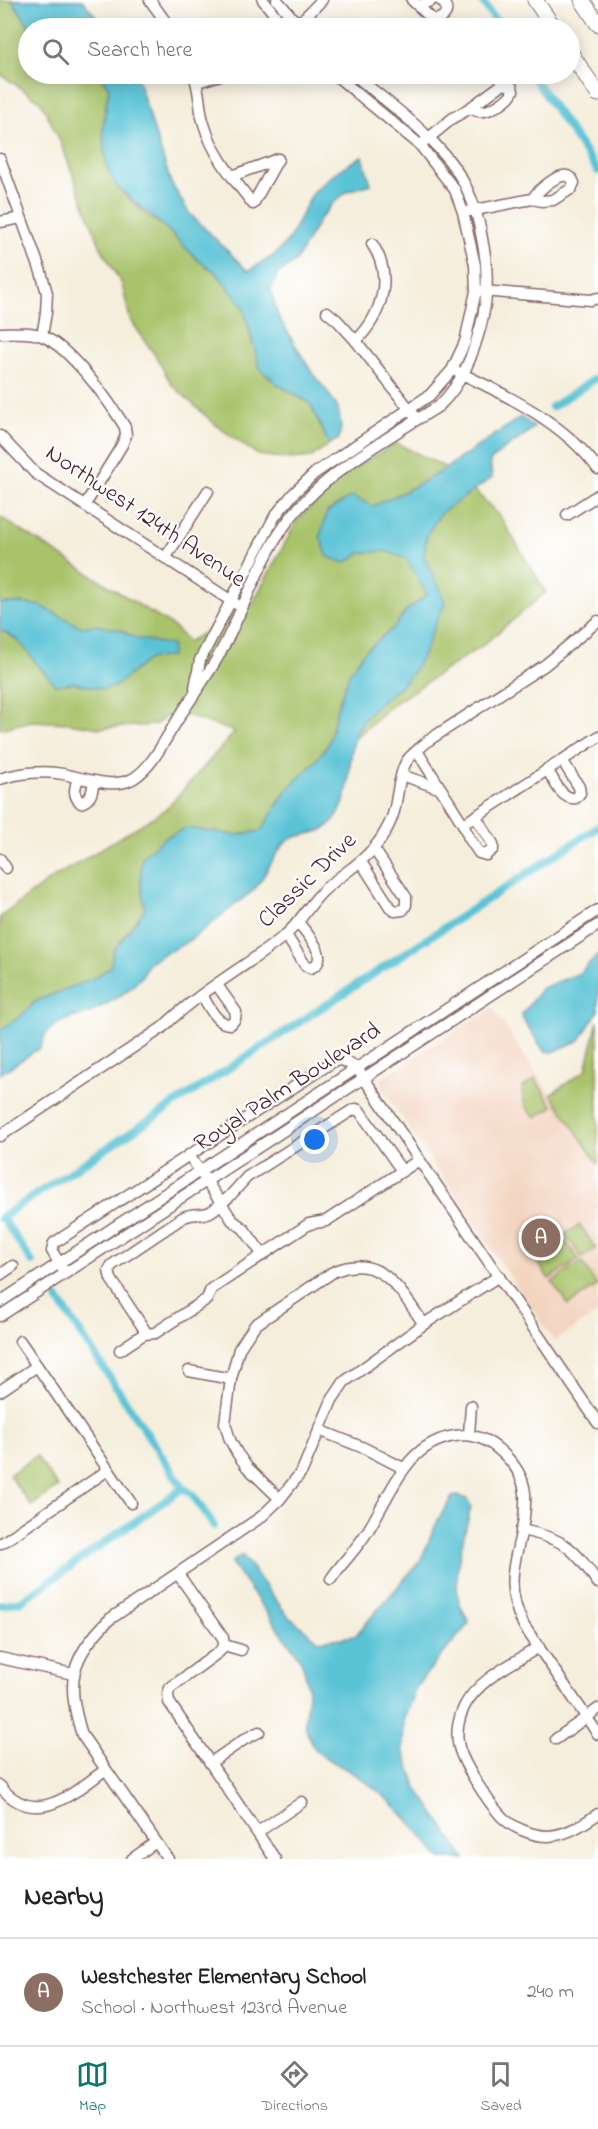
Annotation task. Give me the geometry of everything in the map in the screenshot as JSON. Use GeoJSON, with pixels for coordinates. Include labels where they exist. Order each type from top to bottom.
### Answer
{"type":"FeatureCollection","features":[{"type":"Feature","properties":{"kind":"highway"},"geometry":{"type":"LineString","coordinates":[[535,0],[547,18]]}},
{"type":"Feature","properties":{"kind":"highway"},"geometry":{"type":"LineString","coordinates":[[582,0],[598,24]]}},
{"type":"Feature","properties":{"kind":"highway"},"geometry":{"type":"LineString","coordinates":[[580,67],[598,94]]}},
{"type":"Feature","properties":{"kind":"street"},"geometry":{"type":"LineString","coordinates":[[150,0],[163,18]]}},
{"type":"Feature","properties":{"kind":"street"},"geometry":{"type":"LineString","coordinates":[[263,0],[277,18]]}},
{"type":"Feature","properties":{"kind":"street"},"geometry":{"type":"LineString","coordinates":[[278,0],[291,18]]}},
{"type":"Feature","properties":{"kind":"street"},"geometry":{"type":"LineString","coordinates":[[305,18],[322,0]]}},
{"type":"Feature","properties":{"kind":"street"},"geometry":{"type":"LineString","coordinates":[[416,3],[432,0]]}},
{"type":"Feature","properties":{"kind":"street"},"geometry":{"type":"LineString","coordinates":[[440,0],[445,4],[447,10],[441,18]]}},
{"type":"Feature","properties":{"kind":"street"},"geometry":{"type":"LineString","coordinates":[[416,3],[431,18]]}},
{"type":"Feature","properties":{"kind":"street"},"geometry":{"type":"LineString","coordinates":[[196,84],[203,122],[210,141],[220,162],[253,204],[278,159],[232,176]]}},
{"type":"Feature","properties":{"kind":"street"},"geometry":{"type":"LineString","coordinates":[[193,694],[200,660],[275,516],[315,473],[430,395],[452,369],[465,342],[476,291],[475,265],[463,212],[455,190],[424,142],[347,84]]}},
{"type":"Feature","properties":{"kind":"street"},"geometry":{"type":"LineString","coordinates":[[0,779],[35,773],[62,773],[94,781],[122,783],[134,778],[146,767],[163,743],[219,654],[274,542],[304,502],[325,482],[440,406],[463,375],[475,349],[488,292],[487,264],[475,210],[465,186],[451,165],[363,84]]}},
{"type":"Feature","properties":{"kind":"street"},"geometry":{"type":"LineString","coordinates":[[424,142],[453,118],[470,108]]}},
{"type":"Feature","properties":{"kind":"street"},"geometry":{"type":"LineString","coordinates":[[0,159],[47,293],[42,336]]}},
{"type":"Feature","properties":{"kind":"street"},"geometry":{"type":"LineString","coordinates":[[463,212],[531,199]]}},
{"type":"Feature","properties":{"kind":"street"},"geometry":{"type":"LineString","coordinates":[[0,222],[21,218]]}},
{"type":"Feature","properties":{"kind":"street"},"geometry":{"type":"LineString","coordinates":[[356,342],[375,319],[382,292],[382,262],[372,244]]}},
{"type":"Feature","properties":{"kind":"street"},"geometry":{"type":"LineString","coordinates":[[476,291],[591,300],[598,298]]}},
{"type":"Feature","properties":{"kind":"street"},"geometry":{"type":"LineString","coordinates":[[327,312],[356,342],[417,420]]}},
{"type":"Feature","properties":{"kind":"street"},"geometry":{"type":"LineString","coordinates":[[0,333],[27,333],[42,336],[68,353],[124,427],[126,435],[122,445],[85,505]]}},
{"type":"Feature","properties":{"kind":"street"},"geometry":{"type":"LineString","coordinates":[[452,369],[560,428],[576,442],[598,469]]}},
{"type":"Feature","properties":{"kind":"street","name":"Northwest 124th Avenue"},"geometry":{"type":"LineString","coordinates":[[0,436],[35,473],[242,607]]}},
{"type":"Feature","properties":{"kind":"street"},"geometry":{"type":"LineString","coordinates":[[166,557],[208,491]]}},
{"type":"Feature","properties":{"kind":"street"},"geometry":{"type":"LineString","coordinates":[[567,515],[598,495]]}},
{"type":"Feature","properties":{"kind":"street","name":"Classic Drive"},"geometry":{"type":"LineString","coordinates":[[0,1136],[162,1028],[180,1010],[217,986],[285,935],[325,889],[374,849],[391,819],[406,762],[429,740],[544,665],[598,621]]}},
{"type":"Feature","properties":{"kind":"street"},"geometry":{"type":"LineString","coordinates":[[464,824],[598,737]]}},
{"type":"Feature","properties":{"kind":"street"},"geometry":{"type":"LineString","coordinates":[[417,751],[464,824],[469,838],[479,853],[490,854],[493,844],[476,817]]}},
{"type":"Feature","properties":{"kind":"street"},"geometry":{"type":"LineString","coordinates":[[547,769],[564,795],[570,799],[576,798],[580,793],[579,787],[562,760]]}},
{"type":"Feature","properties":{"kind":"street"},"geometry":{"type":"LineString","coordinates":[[402,775],[441,789]]}},
{"type":"Feature","properties":{"kind":"street"},"geometry":{"type":"LineString","coordinates":[[78,778],[74,792],[76,799],[81,803],[92,795],[94,781]]}},
{"type":"Feature","properties":{"kind":"street"},"geometry":{"type":"LineString","coordinates":[[361,861],[390,907],[395,911],[403,910],[406,897],[374,849]]}},
{"type":"Feature","properties":{"kind":"street","name":"Royal Palm Boulevard"},"geometry":{"type":"LineString","coordinates":[[0,1302],[598,910]]}},
{"type":"Feature","properties":{"kind":"street"},"geometry":{"type":"LineString","coordinates":[[285,935],[305,965],[310,968],[316,966],[320,960],[320,953],[298,922]]}},
{"type":"Feature","properties":{"kind":"street","name":"Royal Palm Boulevard"},"geometry":{"type":"LineString","coordinates":[[0,1316],[598,925]]}},
{"type":"Feature","properties":{"kind":"street"},"geometry":{"type":"LineString","coordinates":[[202,995],[219,1021],[231,1024],[236,1012],[217,986]]}},
{"type":"Feature","properties":{"kind":"street"},"geometry":{"type":"LineString","coordinates":[[65,1274],[52,1251],[54,1243],[334,1061],[342,1060],[357,1068],[598,1422]]}},
{"type":"Feature","properties":{"kind":"street"},"geometry":{"type":"LineString","coordinates":[[144,1334],[144,1329],[110,1276],[110,1267],[182,1218],[209,1214],[247,1177],[356,1109],[361,1112],[402,1171]]}},
{"type":"Feature","properties":{"kind":"street"},"geometry":{"type":"LineString","coordinates":[[189,1155],[232,1220],[244,1229],[263,1255]]}},
{"type":"Feature","properties":{"kind":"street"},"geometry":{"type":"LineString","coordinates":[[120,1350],[144,1334],[155,1333],[207,1299],[211,1289],[309,1224],[326,1221],[419,1160]]}},
{"type":"Feature","properties":{"kind":"street"},"geometry":{"type":"LineString","coordinates":[[0,1275],[13,1266]]}},
{"type":"Feature","properties":{"kind":"street"},"geometry":{"type":"LineString","coordinates":[[280,1499],[237,1454],[225,1423],[231,1379],[239,1349],[255,1325],[333,1272],[344,1267],[363,1266],[385,1275],[398,1288],[424,1324]]}},
{"type":"Feature","properties":{"kind":"street"},"geometry":{"type":"LineString","coordinates":[[153,1859],[165,1856],[82,1735],[76,1713],[72,1691],[73,1674],[93,1635],[110,1619],[261,1517],[280,1499],[302,1471],[332,1400],[344,1382],[424,1324],[499,1276]]}},
{"type":"Feature","properties":{"kind":"street"},"geometry":{"type":"LineString","coordinates":[[20,1341],[131,1503]]}},
{"type":"Feature","properties":{"kind":"street"},"geometry":{"type":"LineString","coordinates":[[0,1391],[37,1366]]}},
{"type":"Feature","properties":{"kind":"street"},"geometry":{"type":"LineString","coordinates":[[189,1371],[231,1379]]}},
{"type":"Feature","properties":{"kind":"street"},"geometry":{"type":"LineString","coordinates":[[469,1434],[471,1406]]}},
{"type":"Feature","properties":{"kind":"street"},"geometry":{"type":"LineString","coordinates":[[319,1430],[364,1448],[403,1468]]}},
{"type":"Feature","properties":{"kind":"street"},"geometry":{"type":"LineString","coordinates":[[331,1579],[340,1564],[365,1536],[403,1468],[421,1449],[436,1440],[469,1434],[490,1443],[511,1460],[525,1491],[521,1530],[513,1565],[512,1589],[515,1608],[598,1734]]}},
{"type":"Feature","properties":{"kind":"street"},"geometry":{"type":"LineString","coordinates":[[0,1543],[108,1470]]}},
{"type":"Feature","properties":{"kind":"street"},"geometry":{"type":"LineString","coordinates":[[521,1530],[547,1535],[561,1541],[584,1562],[598,1583]]}},
{"type":"Feature","properties":{"kind":"street"},"geometry":{"type":"LineString","coordinates":[[178,1574],[223,1638],[224,1646],[170,1688],[168,1702],[275,1859]]}},
{"type":"Feature","properties":{"kind":"street"},"geometry":{"type":"LineString","coordinates":[[224,1646],[241,1650]]}},
{"type":"Feature","properties":{"kind":"street"},"geometry":{"type":"LineString","coordinates":[[539,1647],[472,1693],[458,1725],[458,1742],[462,1759],[502,1817],[516,1827],[547,1836],[567,1833],[598,1814]]}},
{"type":"Feature","properties":{"kind":"street"},"geometry":{"type":"LineString","coordinates":[[0,1658],[73,1674]]}},
{"type":"Feature","properties":{"kind":"street"},"geometry":{"type":"LineString","coordinates":[[556,1739],[598,1709]]}},
{"type":"Feature","properties":{"kind":"street"},"geometry":{"type":"LineString","coordinates":[[210,1763],[244,1739],[259,1732]]}},
{"type":"Feature","properties":{"kind":"street"},"geometry":{"type":"LineString","coordinates":[[0,1786],[8,1796],[26,1805],[37,1807],[61,1802],[105,1770]]}},
{"type":"Feature","properties":{"kind":"street"},"geometry":{"type":"LineString","coordinates":[[258,1832],[302,1802]]}},
{"type":"Feature","properties":{"kind":"street"},"geometry":{"type":"LineString","coordinates":[[132,1859],[156,1842]]}},
{"type":"Feature","properties":{"kind":"shaded area"},"geometry":{"type":"Polygon","coordinates":[[[492,1007],[598,1164],[598,1313],[554,1341],[382,1089],[382,1078],[492,1007]]]}},
{"type":"Feature","properties":{"kind":"green space"},"geometry":{"type":"Polygon","coordinates":[[[0,0],[12,0],[24,18],[18,18],[18,84],[106,84],[109,88],[105,110],[118,188],[148,216],[167,229],[199,261],[216,272],[243,306],[253,345],[277,384],[310,403],[329,444],[312,457],[290,459],[258,455],[217,426],[172,385],[130,319],[122,284],[101,248],[60,141],[41,102],[0,74],[0,0]]]}},
{"type":"Feature","properties":{"kind":"green space"},"geometry":{"type":"Polygon","coordinates":[[[396,443],[457,473],[499,515],[546,592],[482,646],[390,706],[343,750],[222,900],[0,1049],[0,917],[48,881],[165,810],[235,732],[174,711],[155,725],[100,728],[69,723],[31,721],[0,729],[0,517],[174,627],[188,642],[252,604],[297,521],[343,474],[396,443]]]}},
{"type":"Feature","properties":{"kind":"green space"},"geometry":{"type":"Polygon","coordinates":[[[598,1021],[598,1164],[551,1094],[586,1070],[598,1021]]]}},
{"type":"Feature","properties":{"kind":"green space"},"geometry":{"type":"Polygon","coordinates":[[[535,1079],[553,1106],[536,1117],[525,1104],[522,1088],[535,1079]]]}},
{"type":"Feature","properties":{"kind":"green space"},"geometry":{"type":"Polygon","coordinates":[[[580,1225],[596,1248],[582,1258],[565,1234],[580,1225]]]}},
{"type":"Feature","properties":{"kind":"green space"},"geometry":{"type":"Polygon","coordinates":[[[563,1237],[579,1260],[549,1279],[534,1257],[563,1237]]]}},
{"type":"Feature","properties":{"kind":"green space"},"geometry":{"type":"Polygon","coordinates":[[[582,1262],[597,1286],[568,1305],[552,1282],[582,1262]]]}},
{"type":"Feature","properties":{"kind":"green space"},"geometry":{"type":"Polygon","coordinates":[[[36,1456],[58,1487],[31,1506],[9,1475],[36,1456]]]}},
{"type":"Feature","properties":{"kind":"water"},"geometry":{"type":"Polygon","coordinates":[[[12,0],[82,0],[97,18],[24,18],[12,0]]]}},
{"type":"Feature","properties":{"kind":"water"},"geometry":{"type":"Polygon","coordinates":[[[106,84],[139,84],[171,183],[189,213],[248,271],[273,256],[288,241],[312,194],[333,174],[362,156],[371,184],[348,191],[333,203],[319,220],[296,261],[277,275],[271,290],[278,316],[312,373],[338,408],[341,426],[339,439],[329,444],[310,403],[277,384],[260,369],[243,306],[216,272],[199,261],[167,229],[118,188],[108,170],[104,150],[103,127],[109,88],[106,84]]]}},
{"type":"Feature","properties":{"kind":"water"},"geometry":{"type":"Polygon","coordinates":[[[521,417],[534,427],[490,461],[492,478],[441,513],[427,534],[424,557],[445,604],[412,673],[372,710],[361,724],[352,747],[346,796],[335,819],[323,830],[290,839],[277,854],[255,889],[189,941],[150,962],[137,982],[119,996],[93,1011],[57,1024],[46,1035],[41,1047],[0,1074],[0,1030],[20,1017],[36,1001],[94,978],[110,967],[114,950],[145,909],[140,879],[142,857],[164,838],[186,828],[235,835],[261,831],[286,791],[315,762],[329,743],[337,708],[350,672],[364,652],[394,627],[406,611],[427,595],[407,559],[386,551],[361,553],[345,563],[328,557],[320,537],[327,512],[352,496],[373,506],[404,492],[437,474],[521,417]]]}},
{"type":"Feature","properties":{"kind":"water"},"geometry":{"type":"Polygon","coordinates":[[[0,603],[41,606],[82,627],[96,625],[121,630],[135,638],[172,645],[171,656],[149,659],[114,687],[103,689],[75,683],[55,685],[21,644],[0,630],[0,603]]]}},
{"type":"Feature","properties":{"kind":"water"},"geometry":{"type":"Polygon","coordinates":[[[598,954],[598,1011],[580,1040],[553,1052],[544,1051],[522,1014],[542,988],[580,973],[598,954]]]}},
{"type":"Feature","properties":{"kind":"water"},"geometry":{"type":"Polygon","coordinates":[[[452,1497],[467,1499],[471,1506],[460,1553],[457,1578],[459,1601],[469,1623],[417,1685],[404,1718],[403,1750],[417,1788],[465,1859],[441,1859],[387,1799],[363,1779],[328,1759],[315,1748],[308,1736],[305,1723],[308,1687],[301,1660],[231,1563],[242,1555],[288,1616],[319,1641],[355,1636],[420,1561],[438,1520],[452,1497]]]}},
{"type":"Feature","properties":{"kind":"waterway"},"geometry":{"type":"LineString","coordinates":[[481,0],[494,18]]}},
{"type":"Feature","properties":{"kind":"waterway"},"geometry":{"type":"LineString","coordinates":[[538,84],[598,171]]}},
{"type":"Feature","properties":{"kind":"waterway"},"geometry":{"type":"LineString","coordinates":[[552,407],[598,377]]}},
{"type":"Feature","properties":{"kind":"waterway"},"geometry":{"type":"LineString","coordinates":[[0,1218],[598,827]]}},
{"type":"Feature","properties":{"kind":"waterway"},"geometry":{"type":"LineString","coordinates":[[2,1217],[32,1262]]}},
{"type":"Feature","properties":{"kind":"waterway"},"geometry":{"type":"LineString","coordinates":[[0,1605],[21,1601],[183,1488],[57,1298]]}},
{"type":"Feature","properties":{"kind":"waterway"},"geometry":{"type":"LineString","coordinates":[[183,1488],[192,1494],[214,1526]]}},
{"type":"Feature","properties":{"kind":"place","name":"Westchester Elementary School"},"geometry":{"type":"Point","coordinates":[541,1238]}}]}
